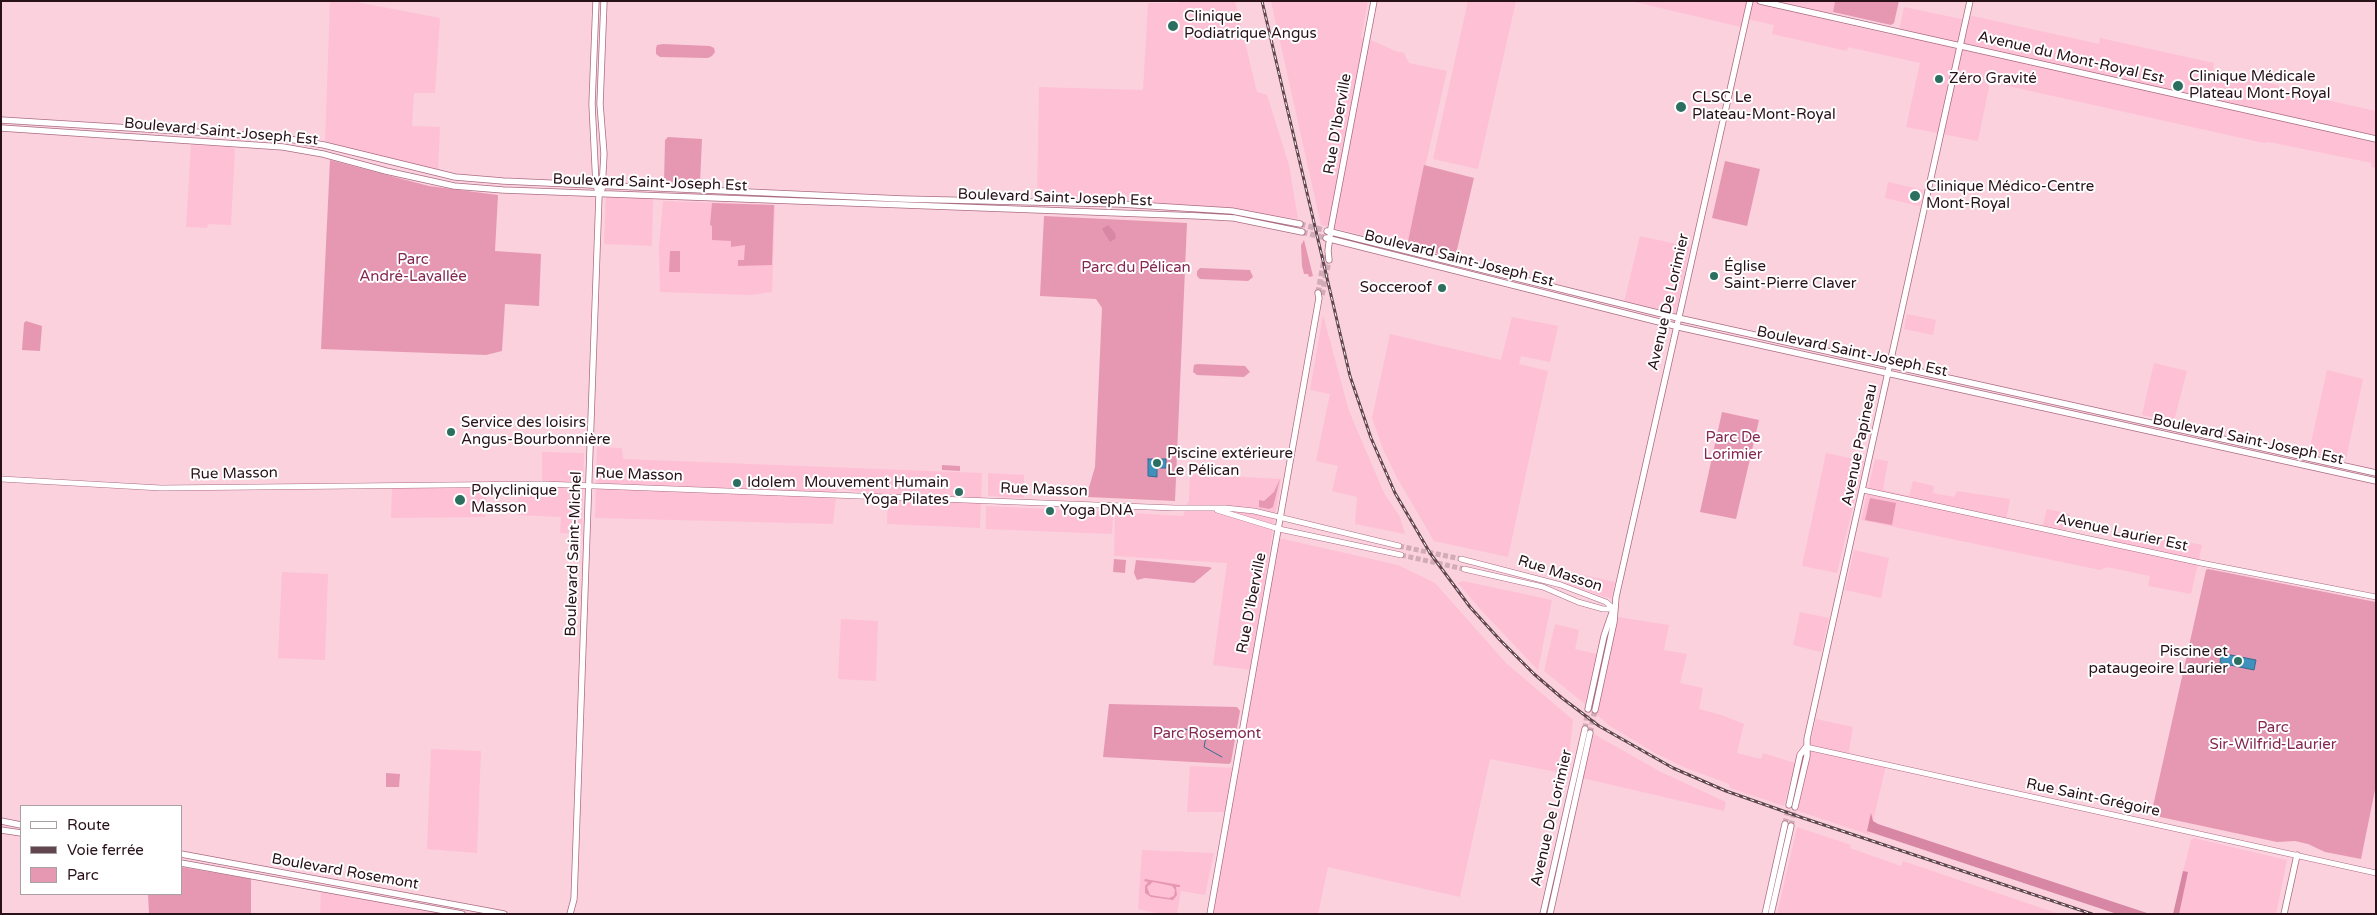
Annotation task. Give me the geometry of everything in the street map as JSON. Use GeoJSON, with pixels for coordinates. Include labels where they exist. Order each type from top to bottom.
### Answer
{"type":"FeatureCollection","features":[{"type":"Feature","properties":{"kind":"main road","name":"Boulevard Saint-Michel"},"geometry":{"type":"LineString","coordinates":[[570,914],[574,899],[599,195],[596,185],[592,104],[596,1]]}},
{"type":"Feature","properties":{"kind":"main road","name":"Boulevard Saint-Michel"},"geometry":{"type":"LineString","coordinates":[[599,195],[604,185],[600,104],[604,1]]}},
{"type":"Feature","properties":{"kind":"main road","name":"Rue D'Iberville"},"geometry":{"type":"LineString","coordinates":[[1327,256],[1329,231],[1372,1]]}},
{"type":"Feature","properties":{"kind":"main road","name":"Avenue De Lorimier"},"geometry":{"type":"LineString","coordinates":[[1588,709],[1608,621],[1614,608],[1750,1]]}},
{"type":"Feature","properties":{"kind":"main road","name":"Avenue du Mont-Royal Est"},"geometry":{"type":"LineString","coordinates":[[1760,1],[2376,139]]}},
{"type":"Feature","properties":{"kind":"main road","name":"Avenue Papineau"},"geometry":{"type":"LineString","coordinates":[[1792,806],[1800,755],[1806,747],[1970,1]]}},
{"type":"Feature","properties":{"kind":"main road","name":"Boulevard Saint-Joseph Est"},"geometry":{"type":"LineString","coordinates":[[1,120],[277,137],[324,145],[455,178],[1200,209],[1258,214],[1300,224]]}},
{"type":"Feature","properties":{"kind":"main road","name":"Boulevard Saint-Joseph Est"},"geometry":{"type":"LineString","coordinates":[[1,128],[283,147],[323,154],[386,171],[454,186],[599,195],[1217,217],[1263,223],[1302,232]]}},
{"type":"Feature","properties":{"kind":"main road","name":"Boulevard Saint-Joseph Est"},"geometry":{"type":"LineString","coordinates":[[1329,231],[1678,318],[2376,473]]}},
{"type":"Feature","properties":{"kind":"main road","name":"Boulevard Saint-Joseph Est"},"geometry":{"type":"LineString","coordinates":[[1328,238],[1676,326],[2376,481]]}},
{"type":"Feature","properties":{"kind":"main road","name":"Rue D'Iberville"},"geometry":{"type":"LineString","coordinates":[[1210,914],[1320,295]]}},
{"type":"Feature","properties":{"kind":"main road","name":"Avenue De Lorimier"},"geometry":{"type":"LineString","coordinates":[[1595,710],[1614,622],[1614,608]]}},
{"type":"Feature","properties":{"kind":"main road","name":"Avenue De Lorimier"},"geometry":{"type":"LineString","coordinates":[[1543,914],[1588,731],[1550,914]]}},
{"type":"Feature","properties":{"kind":"main road"},"geometry":{"type":"LineString","coordinates":[[1,821],[20,825]]}},
{"type":"Feature","properties":{"kind":"main road"},"geometry":{"type":"LineString","coordinates":[[1765,914],[1788,825],[1771,914]]}},
{"type":"Feature","properties":{"kind":"main road"},"geometry":{"type":"LineString","coordinates":[[1,830],[20,833]]}},
{"type":"Feature","properties":{"kind":"main road","name":"Boulevard Rosemont"},"geometry":{"type":"LineString","coordinates":[[182,854],[504,914]]}},
{"type":"Feature","properties":{"kind":"main road"},"geometry":{"type":"LineString","coordinates":[[2284,913],[2297,855]]}},
{"type":"Feature","properties":{"kind":"main road","name":"Boulevard Rosemont"},"geometry":{"type":"LineString","coordinates":[[182,863],[462,914]]}},
{"type":"Feature","properties":{"kind":"street","name":"Rue Masson"},"geometry":{"type":"LineString","coordinates":[[1,479],[161,488],[501,484],[589,486],[1244,510],[1399,546]]}},
{"type":"Feature","properties":{"kind":"street","name":"Avenue Laurier Est"},"geometry":{"type":"LineString","coordinates":[[1863,490],[2201,563],[2376,597]]}},
{"type":"Feature","properties":{"kind":"street","name":"Rue Masson"},"geometry":{"type":"LineString","coordinates":[[1217,510],[1279,529],[1401,555]]}},
{"type":"Feature","properties":{"kind":"street","name":"Rue Masson"},"geometry":{"type":"LineString","coordinates":[[1461,559],[1552,582],[1606,602],[1614,608]]}},
{"type":"Feature","properties":{"kind":"street","name":"Rue Masson"},"geometry":{"type":"LineString","coordinates":[[1464,569],[1543,587],[1578,603],[1603,609],[1614,608]]}},
{"type":"Feature","properties":{"kind":"street","name":"Rue Saint-Grégoire"},"geometry":{"type":"LineString","coordinates":[[1806,747],[2376,873]]}},
{"type":"Feature","properties":{"kind":"shaded area"},"geometry":{"type":"Polygon","coordinates":[[[330,1],[351,1],[440,18],[435,93],[414,93],[412,126],[440,127],[438,171],[325,143],[330,1]]]}},
{"type":"Feature","properties":{"kind":"shaded area"},"geometry":{"type":"Polygon","coordinates":[[[1179,1],[1235,1],[1257,92],[1267,95],[1289,165],[1298,219],[1232,209],[1037,203],[1039,87],[1143,90],[1148,3],[1179,3],[1179,1]]]}},
{"type":"Feature","properties":{"kind":"shaded area"},"geometry":{"type":"Polygon","coordinates":[[[1271,1],[1368,1],[1361,38],[1404,53],[1409,63],[1447,71],[1407,246],[1321,225],[1271,1]]]}},
{"type":"Feature","properties":{"kind":"shaded area"},"geometry":{"type":"Polygon","coordinates":[[[1468,1],[1516,1],[1478,169],[1433,159],[1468,1]]]}},
{"type":"Feature","properties":{"kind":"shaded area"},"geometry":{"type":"Polygon","coordinates":[[[1631,1],[1835,1],[1831,21],[1898,36],[1904,7],[1966,20],[1968,15],[2099,44],[2100,38],[2214,63],[2213,70],[2278,85],[2281,90],[2376,111],[2376,168],[2371,167],[2372,163],[2269,142],[2264,143],[1990,82],[1978,141],[1906,127],[1920,63],[1848,47],[1847,51],[1772,34],[1774,25],[1748,19],[1745,28],[1631,1]]]}},
{"type":"Feature","properties":{"kind":"shaded area"},"geometry":{"type":"Polygon","coordinates":[[[191,145],[232,147],[235,149],[231,225],[208,224],[207,228],[186,227],[191,145]]]}},
{"type":"Feature","properties":{"kind":"shaded area"},"geometry":{"type":"Polygon","coordinates":[[[1888,182],[1923,190],[1920,206],[1885,198],[1888,182]]]}},
{"type":"Feature","properties":{"kind":"shaded area"},"geometry":{"type":"Polygon","coordinates":[[[606,197],[653,198],[652,246],[604,244],[606,197]]]}},
{"type":"Feature","properties":{"kind":"shaded area"},"geometry":{"type":"Polygon","coordinates":[[[663,201],[775,205],[772,292],[751,295],[660,292],[659,247],[663,201]]]}},
{"type":"Feature","properties":{"kind":"shaded area"},"geometry":{"type":"Polygon","coordinates":[[[1108,225],[1115,233],[1116,238],[1110,242],[1102,229],[1108,225]]]}},
{"type":"Feature","properties":{"kind":"shaded area"},"geometry":{"type":"Polygon","coordinates":[[[1640,236],[1690,247],[1676,313],[1624,302],[1640,236]]]}},
{"type":"Feature","properties":{"kind":"shaded area"},"geometry":{"type":"Polygon","coordinates":[[[1907,314],[1936,320],[1933,335],[1904,329],[1907,314]]]}},
{"type":"Feature","properties":{"kind":"shaded area"},"geometry":{"type":"Polygon","coordinates":[[[1323,315],[1349,411],[1384,493],[1400,517],[1405,534],[1355,524],[1357,497],[1332,491],[1338,466],[1316,461],[1330,394],[1310,390],[1323,315]]]}},
{"type":"Feature","properties":{"kind":"shaded area"},"geometry":{"type":"Polygon","coordinates":[[[1512,317],[1558,326],[1550,362],[1521,356],[1519,364],[1548,371],[1508,557],[1434,541],[1396,476],[1383,449],[1372,418],[1390,334],[1501,360],[1512,317]]]}},
{"type":"Feature","properties":{"kind":"shaded area"},"geometry":{"type":"Polygon","coordinates":[[[2154,363],[2187,371],[2174,421],[2142,415],[2154,363]]]}},
{"type":"Feature","properties":{"kind":"shaded area"},"geometry":{"type":"Polygon","coordinates":[[[2327,370],[2363,379],[2346,459],[2343,460],[2309,452],[2327,370]]]}},
{"type":"Feature","properties":{"kind":"shaded area"},"geometry":{"type":"Polygon","coordinates":[[[597,447],[622,448],[623,459],[982,473],[980,528],[887,524],[888,497],[837,488],[833,524],[595,518],[597,447]]]}},
{"type":"Feature","properties":{"kind":"shaded area"},"geometry":{"type":"Polygon","coordinates":[[[542,452],[584,453],[582,534],[560,533],[561,517],[518,515],[519,488],[542,488],[542,452]]]}},
{"type":"Feature","properties":{"kind":"shaded area"},"geometry":{"type":"Polygon","coordinates":[[[1826,453],[1864,461],[1837,573],[1802,566],[1826,453]]]}},
{"type":"Feature","properties":{"kind":"shaded area"},"geometry":{"type":"Polygon","coordinates":[[[1875,459],[1888,461],[1883,490],[1909,496],[1913,481],[1934,486],[1933,493],[1954,497],[1957,491],[2010,499],[2006,520],[2042,528],[2047,509],[2070,514],[2066,534],[2112,541],[2114,531],[2156,540],[2157,535],[2202,545],[2191,594],[2148,586],[2150,576],[2107,567],[2100,570],[1861,520],[1875,459]]]}},
{"type":"Feature","properties":{"kind":"shaded area"},"geometry":{"type":"Polygon","coordinates":[[[988,473],[1024,475],[1024,498],[988,496],[988,473]]]}},
{"type":"Feature","properties":{"kind":"shaded area"},"geometry":{"type":"Polygon","coordinates":[[[1190,474],[1281,479],[1251,670],[1213,665],[1227,563],[1114,556],[1115,512],[1183,516],[1189,500],[1190,474]]]}},
{"type":"Feature","properties":{"kind":"shaded area"},"geometry":{"type":"Polygon","coordinates":[[[392,488],[487,488],[485,517],[391,518],[392,488]]]}},
{"type":"Feature","properties":{"kind":"shaded area"},"geometry":{"type":"Polygon","coordinates":[[[986,506],[1113,512],[1112,534],[986,529],[986,506]]]}},
{"type":"Feature","properties":{"kind":"shaded area"},"geometry":{"type":"Polygon","coordinates":[[[1279,538],[1398,565],[1435,583],[1506,663],[1573,720],[1567,774],[1490,759],[1460,897],[1328,867],[1318,914],[1213,914],[1247,704],[1279,538]]]}},
{"type":"Feature","properties":{"kind":"shaded area"},"geometry":{"type":"Polygon","coordinates":[[[1854,550],[1889,558],[1881,598],[1845,590],[1854,550]]]}},
{"type":"Feature","properties":{"kind":"shaded area"},"geometry":{"type":"Polygon","coordinates":[[[1565,571],[1615,582],[1611,599],[1563,581],[1565,571]]]}},
{"type":"Feature","properties":{"kind":"shaded area"},"geometry":{"type":"Polygon","coordinates":[[[282,572],[328,574],[325,660],[278,658],[282,572]]]}},
{"type":"Feature","properties":{"kind":"shaded area"},"geometry":{"type":"Polygon","coordinates":[[[1463,581],[1552,600],[1538,670],[1458,583],[1463,581]]]}},
{"type":"Feature","properties":{"kind":"shaded area"},"geometry":{"type":"Polygon","coordinates":[[[1800,612],[1829,618],[1821,652],[1793,645],[1800,612]]]}},
{"type":"Feature","properties":{"kind":"shaded area"},"geometry":{"type":"Polygon","coordinates":[[[1618,617],[1669,625],[1664,650],[1687,654],[1680,683],[1703,688],[1699,709],[1744,724],[1737,753],[1761,759],[1763,753],[1795,763],[1784,806],[1730,788],[1729,784],[1686,768],[1655,753],[1610,726],[1596,714],[1618,617]]]}},
{"type":"Feature","properties":{"kind":"shaded area"},"geometry":{"type":"Polygon","coordinates":[[[841,619],[878,621],[876,681],[838,679],[841,619]]]}},
{"type":"Feature","properties":{"kind":"shaded area"},"geometry":{"type":"Polygon","coordinates":[[[1555,624],[1579,630],[1575,649],[1597,654],[1585,704],[1544,671],[1555,624]]]}},
{"type":"Feature","properties":{"kind":"shaded area"},"geometry":{"type":"Polygon","coordinates":[[[1816,719],[1853,727],[1848,756],[1886,765],[1870,835],[1795,810],[1816,719]]]}},
{"type":"Feature","properties":{"kind":"shaded area"},"geometry":{"type":"Polygon","coordinates":[[[1592,733],[1661,772],[1726,802],[1724,811],[1582,778],[1592,733]]]}},
{"type":"Feature","properties":{"kind":"shaded area"},"geometry":{"type":"Polygon","coordinates":[[[431,749],[481,751],[477,853],[427,849],[431,749]]]}},
{"type":"Feature","properties":{"kind":"shaded area"},"geometry":{"type":"Polygon","coordinates":[[[1190,766],[1236,768],[1228,812],[1187,812],[1190,766]]]}},
{"type":"Feature","properties":{"kind":"shaded area"},"geometry":{"type":"Polygon","coordinates":[[[1871,813],[1873,821],[1878,824],[2150,914],[2117,914],[1867,831],[1871,813]]]}},
{"type":"Feature","properties":{"kind":"shaded area"},"geometry":{"type":"Polygon","coordinates":[[[1797,827],[1851,845],[1850,848],[1901,866],[1903,861],[2059,914],[1777,914],[1797,827]]]}},
{"type":"Feature","properties":{"kind":"shaded area"},"geometry":{"type":"Polygon","coordinates":[[[2194,838],[2287,860],[2276,914],[2178,914],[2183,871],[2191,840],[2194,838]]]}},
{"type":"Feature","properties":{"kind":"shaded area"},"geometry":{"type":"Polygon","coordinates":[[[1142,850],[1214,853],[1205,895],[1181,891],[1177,914],[1161,914],[1138,909],[1142,850]]]}},
{"type":"Feature","properties":{"kind":"shaded area"},"geometry":{"type":"Polygon","coordinates":[[[2183,871],[2188,872],[2179,914],[2173,914],[2183,871]]]}},
{"type":"Feature","properties":{"kind":"shaded area"},"geometry":{"type":"Polygon","coordinates":[[[321,888],[444,910],[444,914],[320,914],[321,888]]]}},
{"type":"Feature","properties":{"kind":"green space"},"geometry":{"type":"Polygon","coordinates":[[[1835,1],[1899,1],[1894,23],[1891,25],[1833,12],[1835,1]]]}},
{"type":"Feature","properties":{"kind":"green space"},"geometry":{"type":"Polygon","coordinates":[[[657,45],[710,46],[714,48],[715,52],[708,58],[660,57],[656,54],[656,48],[657,45]]]}},
{"type":"Feature","properties":{"kind":"green space"},"geometry":{"type":"Polygon","coordinates":[[[668,137],[702,139],[700,183],[664,182],[665,140],[668,137]]]}},
{"type":"Feature","properties":{"kind":"green space","name":"Parc André-Lavallée"},"geometry":{"type":"Polygon","coordinates":[[[330,160],[429,186],[498,195],[495,251],[541,254],[539,306],[505,304],[502,351],[486,355],[321,349],[330,160]]]}},
{"type":"Feature","properties":{"kind":"green space"},"geometry":{"type":"Polygon","coordinates":[[[1725,161],[1760,169],[1747,226],[1712,218],[1725,161]]]}},
{"type":"Feature","properties":{"kind":"green space"},"geometry":{"type":"Polygon","coordinates":[[[1424,165],[1474,178],[1455,258],[1407,246],[1424,165]]]}},
{"type":"Feature","properties":{"kind":"green space"},"geometry":{"type":"Polygon","coordinates":[[[712,203],[774,205],[772,265],[738,266],[738,260],[744,260],[745,245],[731,247],[731,241],[712,240],[712,226],[710,225],[712,203]]]}},
{"type":"Feature","properties":{"kind":"green space","name":"Parc du Pélican"},"geometry":{"type":"Polygon","coordinates":[[[1044,216],[1187,223],[1175,501],[1088,497],[1087,494],[1095,467],[1102,308],[1096,299],[1040,296],[1044,216]]]}},
{"type":"Feature","properties":{"kind":"green space"},"geometry":{"type":"Polygon","coordinates":[[[1304,240],[1313,276],[1309,277],[1308,274],[1304,274],[1302,266],[1301,245],[1304,240]]]}},
{"type":"Feature","properties":{"kind":"green space"},"geometry":{"type":"Polygon","coordinates":[[[670,251],[680,251],[680,272],[669,272],[670,251]]]}},
{"type":"Feature","properties":{"kind":"green space"},"geometry":{"type":"Polygon","coordinates":[[[1200,268],[1250,270],[1253,277],[1248,281],[1200,279],[1197,276],[1197,271],[1200,268]]]}},
{"type":"Feature","properties":{"kind":"green space"},"geometry":{"type":"Polygon","coordinates":[[[26,321],[42,326],[40,351],[22,350],[24,323],[26,321]]]}},
{"type":"Feature","properties":{"kind":"green space"},"geometry":{"type":"Polygon","coordinates":[[[1194,365],[1245,366],[1250,372],[1244,377],[1197,375],[1193,372],[1194,365]]]}},
{"type":"Feature","properties":{"kind":"green space","name":"Parc De Lorimier"},"geometry":{"type":"Polygon","coordinates":[[[1722,412],[1759,420],[1736,519],[1700,512],[1722,412]]]}},
{"type":"Feature","properties":{"kind":"green space"},"geometry":{"type":"Polygon","coordinates":[[[942,465],[960,466],[960,471],[942,470],[942,465]]]}},
{"type":"Feature","properties":{"kind":"green space"},"geometry":{"type":"Polygon","coordinates":[[[1280,479],[1273,507],[1269,509],[1259,507],[1259,500],[1264,501],[1274,492],[1280,479]]]}},
{"type":"Feature","properties":{"kind":"green space"},"geometry":{"type":"Polygon","coordinates":[[[1870,498],[1896,503],[1892,525],[1865,520],[1870,498]]]}},
{"type":"Feature","properties":{"kind":"green space"},"geometry":{"type":"Polygon","coordinates":[[[1114,559],[1126,560],[1125,573],[1113,572],[1114,559]]]}},
{"type":"Feature","properties":{"kind":"green space"},"geometry":{"type":"Polygon","coordinates":[[[1136,560],[1212,568],[1194,583],[1145,578],[1137,580],[1134,573],[1136,560]]]}},
{"type":"Feature","properties":{"kind":"green space","name":"Parc Sir-Wilfrid-Laurier"},"geometry":{"type":"Polygon","coordinates":[[[2206,570],[2376,602],[2376,785],[2361,859],[2325,852],[2308,844],[2295,841],[2277,842],[2151,815],[2206,570]]]}},
{"type":"Feature","properties":{"kind":"green space","name":"Parc Rosemont"},"geometry":{"type":"Polygon","coordinates":[[[1109,704],[1237,707],[1240,711],[1231,762],[1229,764],[1103,757],[1109,704]]]}},
{"type":"Feature","properties":{"kind":"green space"},"geometry":{"type":"Polygon","coordinates":[[[386,773],[400,774],[399,787],[386,787],[386,773]]]}},
{"type":"Feature","properties":{"kind":"green space"},"geometry":{"type":"Polygon","coordinates":[[[182,867],[251,879],[251,914],[149,914],[148,895],[182,895],[182,867]]]}},
{"type":"Feature","properties":{"kind":"green space"},"geometry":{"type":"Polygon","coordinates":[[[1145,879],[1180,885],[1180,887],[1176,887],[1177,895],[1173,900],[1151,897],[1145,893],[1145,886],[1148,882],[1144,881],[1145,879]],[[1153,882],[1147,887],[1150,895],[1169,898],[1174,896],[1175,890],[1172,886],[1153,882]]]}},
{"type":"Feature","properties":{"kind":"water","name":"Piscine extérieure Le Pélican"},"geometry":{"type":"Polygon","coordinates":[[[1148,459],[1166,459],[1166,468],[1157,468],[1157,477],[1148,476],[1148,459]]]}},
{"type":"Feature","properties":{"kind":"water","name":"Piscine et pataugeoire Laurier"},"geometry":{"type":"Polygon","coordinates":[[[2221,653],[2256,660],[2254,670],[2220,663],[2221,653]]]}},
{"type":"Feature","properties":{"kind":"waterway"},"geometry":{"type":"LineString","coordinates":[[1163,727],[1162,736],[1185,729],[1203,734],[1206,737],[1204,747],[1222,757]]}},
{"type":"Feature","properties":{"kind":"tunnel"},"geometry":{"type":"LineString","coordinates":[[1300,224],[1327,231]]}},
{"type":"Feature","properties":{"kind":"tunnel"},"geometry":{"type":"LineString","coordinates":[[1302,232],[1326,238]]}},
{"type":"Feature","properties":{"kind":"tunnel"},"geometry":{"type":"LineString","coordinates":[[1318,293],[1325,255]]}},
{"type":"Feature","properties":{"kind":"tunnel"},"geometry":{"type":"LineString","coordinates":[[1322,295],[1329,260]]}},
{"type":"Feature","properties":{"kind":"tunnel"},"geometry":{"type":"LineString","coordinates":[[1399,546],[1461,559]]}},
{"type":"Feature","properties":{"kind":"tunnel"},"geometry":{"type":"LineString","coordinates":[[1401,555],[1464,569]]}},
{"type":"Feature","properties":{"kind":"tunnel"},"geometry":{"type":"LineString","coordinates":[[1585,729],[1588,709]]}},
{"type":"Feature","properties":{"kind":"tunnel"},"geometry":{"type":"LineString","coordinates":[[1590,733],[1595,710]]}},
{"type":"Feature","properties":{"kind":"tunnel"},"geometry":{"type":"LineString","coordinates":[[1785,824],[1789,805]]}},
{"type":"Feature","properties":{"kind":"tunnel"},"geometry":{"type":"LineString","coordinates":[[1791,826],[1795,807]]}},
{"type":"Feature","properties":{"kind":"railway"},"geometry":{"type":"LineString","coordinates":[[1262,1],[1350,376],[1371,438],[1395,493],[1430,553],[1470,607],[1534,674],[1562,698],[1599,726],[1673,768],[1726,791],[1803,818],[2092,914]]}},
{"type":"Feature","properties":{"kind":"place","name":"Clinique Podiatrique Angus"},"geometry":{"type":"Point","coordinates":[1173,26]}},
{"type":"Feature","properties":{"kind":"place","name":"Zéro Gravité"},"geometry":{"type":"Point","coordinates":[1939,79]}},
{"type":"Feature","properties":{"kind":"place","name":"Clinique Médicale Plateau Mont-Royal"},"geometry":{"type":"Point","coordinates":[2178,86]}},
{"type":"Feature","properties":{"kind":"place","name":"CLSC Le Plateau-Mont-Royal"},"geometry":{"type":"Point","coordinates":[1681,107]}},
{"type":"Feature","properties":{"kind":"place","name":"Clinique Médico-Centre Mont-Royal"},"geometry":{"type":"Point","coordinates":[1915,196]}},
{"type":"Feature","properties":{"kind":"place","name":"Église Saint-Pierre Claver"},"geometry":{"type":"Point","coordinates":[1714,276]}},
{"type":"Feature","properties":{"kind":"place","name":"Socceroof"},"geometry":{"type":"Point","coordinates":[1442,288]}},
{"type":"Feature","properties":{"kind":"place","name":"Service des loisirs Angus-Bourbonnière"},"geometry":{"type":"Point","coordinates":[451,432]}},
{"type":"Feature","properties":{"kind":"place","name":"Piscine extérieure Le Pélican"},"geometry":{"type":"Point","coordinates":[1157,463]}},
{"type":"Feature","properties":{"kind":"place","name":"Idolem"},"geometry":{"type":"Point","coordinates":[737,483]}},
{"type":"Feature","properties":{"kind":"place","name":"Mouvement Humain Yoga Pilates"},"geometry":{"type":"Point","coordinates":[959,492]}},
{"type":"Feature","properties":{"kind":"place","name":"Polyclinique Masson"},"geometry":{"type":"Point","coordinates":[460,500]}},
{"type":"Feature","properties":{"kind":"place","name":"Yoga DNA"},"geometry":{"type":"Point","coordinates":[1050,511]}},
{"type":"Feature","properties":{"kind":"place","name":"Piscine et pataugeoire Laurier"},"geometry":{"type":"Point","coordinates":[2238,661]}}]}
